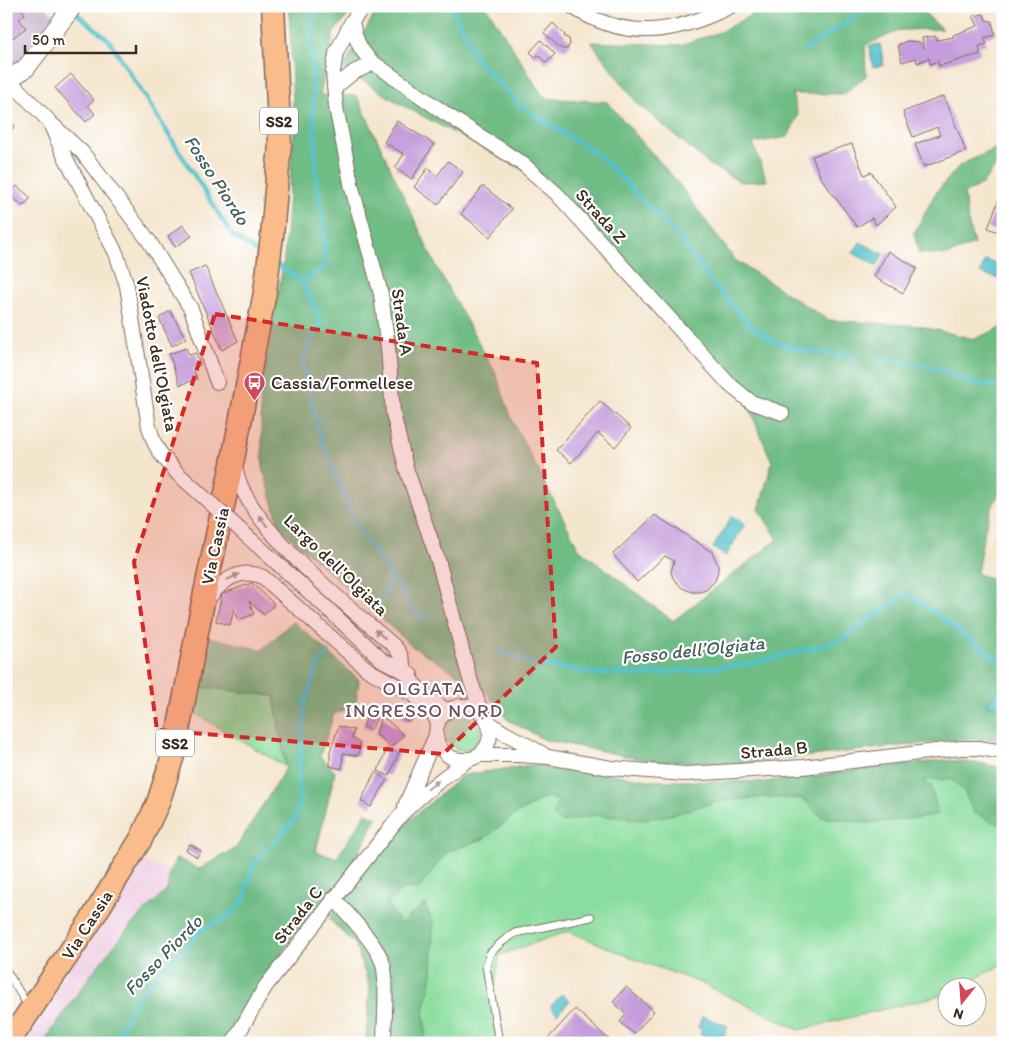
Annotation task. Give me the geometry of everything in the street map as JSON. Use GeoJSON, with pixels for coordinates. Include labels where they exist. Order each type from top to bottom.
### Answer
{"type":"FeatureCollection","features":[{"type":"Feature","properties":{"kind":"main road","name":"Via Cassia"},"geometry":{"type":"LineString","coordinates":[[8,1043],[100,906],[141,838],[158,803],[174,752],[265,292],[280,144],[273,6]]}},
{"type":"Feature","properties":{"kind":"street"},"geometry":{"type":"LineString","coordinates":[[8,80],[26,68],[73,6]]}},
{"type":"Feature","properties":{"kind":"street","name":"Strada A"},"geometry":{"type":"LineString","coordinates":[[364,6],[338,46],[332,72],[334,88],[352,188],[381,294],[388,348],[393,413],[406,468],[438,560],[469,676],[484,717]]}},
{"type":"Feature","properties":{"kind":"street"},"geometry":{"type":"LineString","coordinates":[[571,6],[591,19],[613,27],[648,30],[689,24],[731,6]]}},
{"type":"Feature","properties":{"kind":"street","name":"Strada Z"},"geometry":{"type":"LineString","coordinates":[[352,22],[355,39],[359,47],[374,63],[446,114],[534,172],[557,194],[729,384],[751,402],[782,413]]}},
{"type":"Feature","properties":{"kind":"street"},"geometry":{"type":"LineString","coordinates":[[334,88],[354,72],[374,63]]}},
{"type":"Feature","properties":{"kind":"street","name":"Viadotto dell'Olgiata"},"geometry":{"type":"LineString","coordinates":[[8,80],[49,121],[63,154],[116,254],[127,286],[149,427],[160,454],[176,473],[382,660]]}},
{"type":"Feature","properties":{"kind":"street"},"geometry":{"type":"LineString","coordinates":[[49,121],[82,152],[149,241],[191,309],[217,382]]}},
{"type":"Feature","properties":{"kind":"street","name":"Largo dell'Olgiata"},"geometry":{"type":"LineString","coordinates":[[234,454],[241,486],[252,507],[290,552],[398,650],[407,672],[419,689],[437,706],[453,708]]}},
{"type":"Feature","properties":{"kind":"street"},"geometry":{"type":"LineString","coordinates":[[201,612],[212,594],[227,580],[240,574],[257,574],[263,577],[368,670],[395,685]]}},
{"type":"Feature","properties":{"kind":"street"},"geometry":{"type":"LineString","coordinates":[[382,660],[395,685],[437,728],[438,744],[443,751],[451,757],[460,759],[473,757],[488,743],[489,728],[484,717],[475,709],[467,706],[453,708]]}},
{"type":"Feature","properties":{"kind":"street","name":"Largo dell'Olgiata"},"geometry":{"type":"LineString","coordinates":[[382,660],[407,672]]}},
{"type":"Feature","properties":{"kind":"street"},"geometry":{"type":"LineString","coordinates":[[437,728],[465,692],[469,676]]}},
{"type":"Feature","properties":{"kind":"street","name":"Strada B"},"geometry":{"type":"LineString","coordinates":[[484,717],[501,731],[548,757]]}},
{"type":"Feature","properties":{"kind":"street","name":"Strada C"},"geometry":{"type":"LineString","coordinates":[[400,816],[427,758],[437,728]]}},
{"type":"Feature","properties":{"kind":"street","name":"Strada B"},"geometry":{"type":"LineString","coordinates":[[473,757],[504,754],[548,757],[612,768],[685,774],[803,767],[961,748],[979,748],[1003,752]]}},
{"type":"Feature","properties":{"kind":"street","name":"Strada C"},"geometry":{"type":"LineString","coordinates":[[233,1043],[265,987],[400,816],[436,783],[473,757]]}},
{"type":"Feature","properties":{"kind":"street"},"geometry":{"type":"LineString","coordinates":[[334,898],[373,946],[383,965],[385,977],[384,1043]]}},
{"type":"Feature","properties":{"kind":"lane"},"geometry":{"type":"LineString","coordinates":[[499,1043],[486,966],[490,953],[515,933],[591,917]]}},
{"type":"Feature","properties":{"kind":"lane"},"geometry":{"type":"LineString","coordinates":[[6,970],[30,1010]]}},
{"type":"Feature","properties":{"kind":"highlighted area"},"geometry":{"type":"Polygon","coordinates":[[[215,314],[537,363],[556,647],[443,754],[157,730],[134,562],[215,314]]]}},
{"type":"Feature","properties":{"kind":"shaded area"},"geometry":{"type":"Polygon","coordinates":[[[6,6],[45,6],[53,15],[19,63],[6,72],[6,6]]]}},
{"type":"Feature","properties":{"kind":"shaded area"},"geometry":{"type":"Polygon","coordinates":[[[141,862],[170,871],[167,890],[132,924],[92,973],[43,1043],[19,1043],[141,862]]]}},
{"type":"Feature","properties":{"kind":"green space"},"geometry":{"type":"Polygon","coordinates":[[[289,6],[356,6],[334,32],[320,95],[357,96],[437,268],[495,372],[513,422],[579,549],[673,621],[778,539],[759,510],[772,462],[745,398],[544,181],[400,104],[343,68],[379,7],[486,6],[544,98],[607,102],[674,178],[735,260],[828,320],[920,326],[974,339],[1003,327],[1003,488],[988,519],[977,574],[1003,582],[1003,683],[986,704],[1003,710],[1003,742],[992,739],[954,740],[739,764],[652,761],[545,740],[508,720],[486,692],[412,646],[280,528],[263,468],[260,399],[284,259],[294,132],[289,6]]]}},
{"type":"Feature","properties":{"kind":"green space"},"geometry":{"type":"Polygon","coordinates":[[[768,6],[917,6],[942,29],[901,30],[865,45],[866,76],[844,94],[792,94],[798,115],[788,137],[753,143],[767,181],[740,182],[710,165],[637,103],[591,42],[680,45],[720,32],[768,6]]]}},
{"type":"Feature","properties":{"kind":"green space"},"geometry":{"type":"Polygon","coordinates":[[[1003,145],[1003,159],[1000,160],[983,183],[964,194],[974,244],[947,255],[919,253],[914,233],[935,194],[960,165],[1003,145]]]}},
{"type":"Feature","properties":{"kind":"green space"},"geometry":{"type":"Polygon","coordinates":[[[293,621],[359,680],[355,706],[334,714],[320,756],[335,772],[316,851],[336,859],[366,813],[377,818],[340,886],[288,943],[228,1043],[43,1043],[92,973],[132,924],[167,890],[170,871],[176,858],[199,869],[236,848],[286,768],[274,696],[197,686],[208,637],[262,650],[293,621]]]}},
{"type":"Feature","properties":{"kind":"green space"},"geometry":{"type":"Polygon","coordinates":[[[197,686],[274,696],[286,767],[191,711],[197,686]]]}},
{"type":"Feature","properties":{"kind":"green space"},"geometry":{"type":"Polygon","coordinates":[[[463,716],[475,721],[480,733],[475,745],[463,750],[451,745],[446,733],[451,721],[463,716]]]}},
{"type":"Feature","properties":{"kind":"green space"},"geometry":{"type":"Polygon","coordinates":[[[945,760],[1003,768],[1003,823],[995,823],[973,812],[965,792],[951,779],[923,780],[931,786],[938,814],[868,823],[821,817],[803,799],[765,797],[715,802],[670,815],[641,820],[596,815],[561,822],[553,816],[558,800],[546,797],[513,816],[485,838],[447,852],[418,889],[404,888],[387,903],[400,924],[425,904],[433,923],[432,974],[424,1013],[426,1043],[366,1043],[370,987],[355,944],[331,921],[347,890],[401,827],[464,775],[540,764],[654,781],[765,782],[945,760]]]}},
{"type":"Feature","properties":{"kind":"green space"},"geometry":{"type":"Polygon","coordinates":[[[540,764],[654,781],[765,782],[873,768],[1003,768],[1003,964],[981,976],[936,976],[936,996],[799,1030],[701,983],[637,960],[568,931],[500,955],[494,991],[501,1043],[366,1043],[370,987],[355,944],[329,919],[347,890],[401,827],[464,775],[540,764]]]}},
{"type":"Feature","properties":{"kind":"water"},"geometry":{"type":"Polygon","coordinates":[[[880,44],[884,65],[873,67],[869,46],[880,44]]]}},
{"type":"Feature","properties":{"kind":"water"},"geometry":{"type":"Polygon","coordinates":[[[860,242],[883,254],[877,266],[853,253],[860,242]]]}},
{"type":"Feature","properties":{"kind":"water"},"geometry":{"type":"Polygon","coordinates":[[[985,260],[1003,266],[1003,280],[980,273],[985,260]]]}},
{"type":"Feature","properties":{"kind":"water"},"geometry":{"type":"Polygon","coordinates":[[[732,516],[745,524],[726,556],[713,548],[732,516]]]}},
{"type":"Feature","properties":{"kind":"water"},"geometry":{"type":"Polygon","coordinates":[[[1003,683],[1003,710],[986,704],[1003,683]]]}},
{"type":"Feature","properties":{"kind":"water"},"geometry":{"type":"Polygon","coordinates":[[[562,994],[570,1001],[557,1014],[550,1007],[562,994]]]}},
{"type":"Feature","properties":{"kind":"water"},"geometry":{"type":"Polygon","coordinates":[[[702,1016],[728,1026],[724,1036],[719,1034],[717,1040],[700,1035],[702,1029],[698,1028],[702,1016]]]}},
{"type":"Feature","properties":{"kind":"building"},"geometry":{"type":"Polygon","coordinates":[[[13,6],[20,6],[25,14],[19,19],[26,28],[7,42],[6,11],[13,6]]]}},
{"type":"Feature","properties":{"kind":"building"},"geometry":{"type":"Polygon","coordinates":[[[984,14],[986,20],[992,21],[995,35],[984,38],[987,44],[979,46],[980,54],[939,66],[938,61],[930,64],[929,58],[917,63],[916,58],[902,62],[898,45],[907,41],[920,42],[924,48],[922,38],[935,36],[937,40],[954,37],[953,35],[978,26],[973,16],[984,14]]]}},
{"type":"Feature","properties":{"kind":"building"},"geometry":{"type":"Polygon","coordinates":[[[553,23],[569,39],[570,44],[567,49],[559,47],[544,33],[553,23]]]}},
{"type":"Feature","properties":{"kind":"building"},"geometry":{"type":"Polygon","coordinates":[[[541,40],[555,54],[546,63],[538,55],[536,58],[530,52],[541,40]]]}},
{"type":"Feature","properties":{"kind":"building"},"geometry":{"type":"Polygon","coordinates":[[[71,74],[94,100],[88,105],[95,114],[86,122],[55,88],[71,74]]]}},
{"type":"Feature","properties":{"kind":"building"},"geometry":{"type":"Polygon","coordinates":[[[944,96],[966,151],[924,167],[915,144],[940,135],[937,127],[913,137],[903,112],[944,96]]]}},
{"type":"Feature","properties":{"kind":"building"},"geometry":{"type":"Polygon","coordinates":[[[6,119],[15,126],[6,136],[6,119]]]}},
{"type":"Feature","properties":{"kind":"building"},"geometry":{"type":"Polygon","coordinates":[[[397,121],[434,144],[412,179],[395,168],[404,154],[384,142],[397,121]]]}},
{"type":"Feature","properties":{"kind":"building"},"geometry":{"type":"Polygon","coordinates":[[[852,144],[864,175],[871,172],[896,207],[876,225],[872,218],[857,227],[821,178],[812,156],[852,144]]]}},
{"type":"Feature","properties":{"kind":"building"},"geometry":{"type":"Polygon","coordinates":[[[448,161],[463,172],[438,205],[414,187],[428,168],[437,176],[448,161]]]}},
{"type":"Feature","properties":{"kind":"building"},"geometry":{"type":"Polygon","coordinates":[[[17,186],[31,198],[23,206],[9,194],[17,186]]]}},
{"type":"Feature","properties":{"kind":"building"},"geometry":{"type":"Polygon","coordinates":[[[483,186],[512,209],[490,237],[461,214],[483,186]]]}},
{"type":"Feature","properties":{"kind":"building"},"geometry":{"type":"Polygon","coordinates":[[[1003,188],[1003,234],[988,228],[1003,188]]]}},
{"type":"Feature","properties":{"kind":"building"},"geometry":{"type":"Polygon","coordinates":[[[183,225],[192,236],[175,247],[168,236],[183,225]]]}},
{"type":"Feature","properties":{"kind":"building"},"geometry":{"type":"Polygon","coordinates":[[[888,251],[917,268],[903,293],[874,277],[888,251]]]}},
{"type":"Feature","properties":{"kind":"building"},"geometry":{"type":"Polygon","coordinates":[[[205,266],[238,341],[222,350],[189,273],[205,266]]]}},
{"type":"Feature","properties":{"kind":"building"},"geometry":{"type":"Polygon","coordinates":[[[170,311],[186,338],[172,346],[159,318],[170,311]]]}},
{"type":"Feature","properties":{"kind":"building"},"geometry":{"type":"Polygon","coordinates":[[[186,348],[189,355],[196,353],[200,365],[193,368],[197,379],[180,385],[169,354],[186,348]]]}},
{"type":"Feature","properties":{"kind":"building"},"geometry":{"type":"Polygon","coordinates":[[[600,401],[631,428],[615,447],[598,433],[571,463],[556,450],[600,401]]]}},
{"type":"Feature","properties":{"kind":"building"},"geometry":{"type":"Polygon","coordinates":[[[655,515],[712,552],[718,565],[718,571],[715,581],[706,590],[692,592],[682,588],[673,578],[671,572],[674,561],[665,556],[637,582],[613,554],[655,515]]]}},
{"type":"Feature","properties":{"kind":"building"},"geometry":{"type":"Polygon","coordinates":[[[1003,528],[1003,544],[997,542],[1003,528]]]}},
{"type":"Feature","properties":{"kind":"building"},"geometry":{"type":"Polygon","coordinates":[[[252,583],[274,604],[264,615],[249,601],[254,614],[239,620],[234,609],[230,625],[216,621],[222,594],[252,583]]]}},
{"type":"Feature","properties":{"kind":"building","name":"OLGIATA INGRESSO NORD"},"geometry":{"type":"Polygon","coordinates":[[[408,707],[413,709],[415,714],[413,719],[408,721],[403,719],[401,714],[403,709],[408,707]]]}},
{"type":"Feature","properties":{"kind":"building"},"geometry":{"type":"Polygon","coordinates":[[[371,708],[379,712],[371,731],[363,726],[371,708]]]}},
{"type":"Feature","properties":{"kind":"building"},"geometry":{"type":"Polygon","coordinates":[[[382,716],[404,735],[391,747],[376,734],[382,716]]]}},
{"type":"Feature","properties":{"kind":"building"},"geometry":{"type":"Polygon","coordinates":[[[339,726],[354,730],[352,738],[360,743],[358,756],[343,753],[342,769],[330,766],[330,751],[339,726]]]}},
{"type":"Feature","properties":{"kind":"building"},"geometry":{"type":"Polygon","coordinates":[[[387,748],[399,753],[389,776],[378,771],[387,748]]]}},
{"type":"Feature","properties":{"kind":"building"},"geometry":{"type":"Polygon","coordinates":[[[375,772],[387,780],[371,807],[361,801],[375,772]]]}},
{"type":"Feature","properties":{"kind":"building"},"geometry":{"type":"Polygon","coordinates":[[[190,844],[201,851],[197,857],[186,850],[190,844]]]}},
{"type":"Feature","properties":{"kind":"building"},"geometry":{"type":"Polygon","coordinates":[[[626,987],[654,1011],[634,1034],[620,1022],[626,1014],[613,1002],[626,987]]]}},
{"type":"Feature","properties":{"kind":"building"},"geometry":{"type":"Polygon","coordinates":[[[575,1009],[613,1043],[589,1043],[583,1037],[578,1043],[544,1043],[575,1009]]]}},
{"type":"Feature","properties":{"kind":"waterway"},"geometry":{"type":"LineString","coordinates":[[302,281],[326,266],[323,220],[317,184],[314,121],[311,27],[315,6]]}},
{"type":"Feature","properties":{"kind":"waterway"},"geometry":{"type":"LineString","coordinates":[[451,6],[478,61],[519,105],[599,155],[678,236],[715,286],[753,328],[774,341],[796,349],[855,357]]}},
{"type":"Feature","properties":{"kind":"waterway"},"geometry":{"type":"LineString","coordinates":[[804,50],[872,6]]}},
{"type":"Feature","properties":{"kind":"waterway","name":"Fosso Piordo"},"geometry":{"type":"LineString","coordinates":[[75,12],[109,40],[232,235],[263,256]]}},
{"type":"Feature","properties":{"kind":"waterway","name":"Fosso Piordo"},"geometry":{"type":"LineString","coordinates":[[276,264],[302,281],[321,321],[302,362],[321,439],[356,525],[388,571],[386,593],[371,609]]}},
{"type":"Feature","properties":{"kind":"waterway"},"geometry":{"type":"LineString","coordinates":[[879,359],[920,363],[968,381],[1003,388]]}},
{"type":"Feature","properties":{"kind":"waterway","name":"Fosso dell’Olgiata"},"geometry":{"type":"LineString","coordinates":[[388,572],[417,614],[428,619]]}},
{"type":"Feature","properties":{"kind":"waterway","name":"Fosso dell’Olgiata"},"geometry":{"type":"LineString","coordinates":[[499,650],[530,663],[595,673],[642,675],[750,664],[839,641],[908,593],[1003,664]]}},
{"type":"Feature","properties":{"kind":"waterway","name":"Fosso Piordo"},"geometry":{"type":"LineString","coordinates":[[114,1043],[137,998],[202,931],[230,914],[244,900],[253,866],[294,820],[300,805],[298,784],[305,703],[319,663],[329,653]]}},
{"type":"Feature","properties":{"kind":"place","name":"Cassia/Formellese"},"geometry":{"type":"Point","coordinates":[255,402]}},
{"type":"Feature","properties":{"kind":"district","name":"OLGIATA INGRESSO NORD"},"geometry":{"type":"Point","coordinates":[424,699]}}]}
